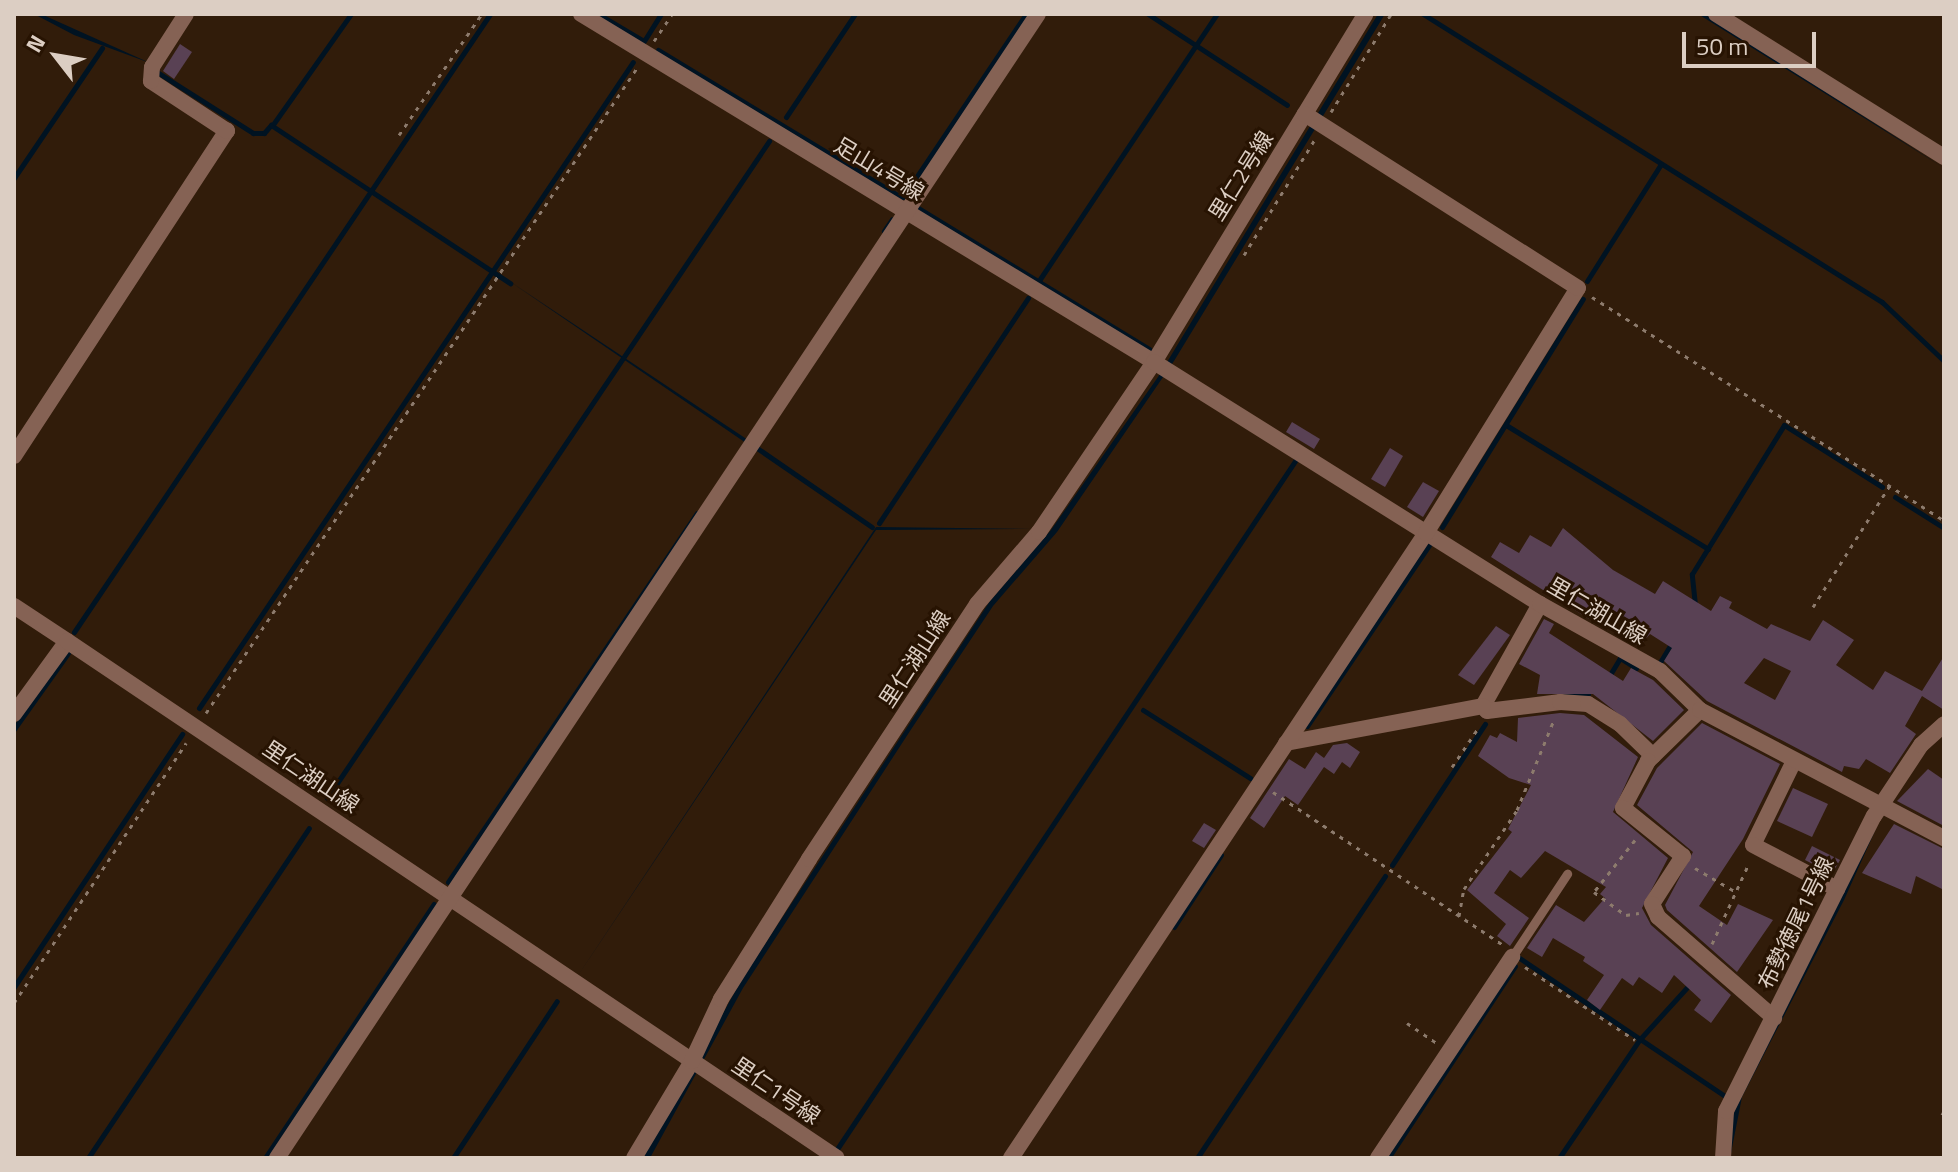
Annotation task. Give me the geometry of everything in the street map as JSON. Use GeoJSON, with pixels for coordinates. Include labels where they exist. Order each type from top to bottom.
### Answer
{"type":"FeatureCollection","features":[{"type":"Feature","properties":{"kind":"street"},"geometry":{"type":"LineString","coordinates":[[14,456],[227,131],[151,81],[152,67],[186,14]]}},
{"type":"Feature","properties":{"kind":"street","name":"足山4号線"},"geometry":{"type":"LineString","coordinates":[[581,14],[1154,362]]}},
{"type":"Feature","properties":{"kind":"street"},"geometry":{"type":"LineString","coordinates":[[277,1158],[1038,14]]}},
{"type":"Feature","properties":{"kind":"street","name":"里仁2号線"},"geometry":{"type":"LineString","coordinates":[[1154,362],[1366,14]]}},
{"type":"Feature","properties":{"kind":"street"},"geometry":{"type":"LineString","coordinates":[[1716,14],[1944,157]]}},
{"type":"Feature","properties":{"kind":"street"},"geometry":{"type":"LineString","coordinates":[[1011,1158],[1426,533],[1578,288],[1305,114]]}},
{"type":"Feature","properties":{"kind":"street","name":"里仁湖山線"},"geometry":{"type":"LineString","coordinates":[[14,606],[692,1061],[721,999],[977,604],[1039,532],[1154,362],[1540,604],[1660,671],[1700,710],[1882,810],[1944,838]]}},
{"type":"Feature","properties":{"kind":"street"},"geometry":{"type":"LineString","coordinates":[[1485,708],[1540,604]]}},
{"type":"Feature","properties":{"kind":"street"},"geometry":{"type":"LineString","coordinates":[[14,714],[67,641]]}},
{"type":"Feature","properties":{"kind":"street"},"geometry":{"type":"LineString","coordinates":[[1286,743],[1485,708],[1560,702],[1600,709],[1653,756]]}},
{"type":"Feature","properties":{"kind":"street"},"geometry":{"type":"LineString","coordinates":[[1700,710],[1653,756],[1623,808],[1682,859],[1658,893],[1654,908],[1704,958],[1774,1018]]}},
{"type":"Feature","properties":{"kind":"street","name":"布勢徳尾1号線"},"geometry":{"type":"LineString","coordinates":[[1723,1158],[1726,1111],[1837,889],[1921,745],[1944,724]]}},
{"type":"Feature","properties":{"kind":"street"},"geometry":{"type":"LineString","coordinates":[[1794,761],[1756,847],[1837,889]]}},
{"type":"Feature","properties":{"kind":"street"},"geometry":{"type":"LineString","coordinates":[[1378,1158],[1512,957]]}},
{"type":"Feature","properties":{"kind":"street"},"geometry":{"type":"LineString","coordinates":[[634,1158],[692,1061]]}},
{"type":"Feature","properties":{"kind":"street","name":"里仁1号線"},"geometry":{"type":"LineString","coordinates":[[692,1061],[837,1158]]}},
{"type":"Feature","properties":{"kind":"lane"},"geometry":{"type":"LineString","coordinates":[[1512,957],[1567,874]]}},
{"type":"Feature","properties":{"kind":"path"},"geometry":{"type":"LineString","coordinates":[[399,135],[482,14]]}},
{"type":"Feature","properties":{"kind":"path"},"geometry":{"type":"LineString","coordinates":[[14,1003],[672,14]]}},
{"type":"Feature","properties":{"kind":"path"},"geometry":{"type":"LineString","coordinates":[[1578,288],[1944,520]]}},
{"type":"Feature","properties":{"kind":"path"},"geometry":{"type":"LineString","coordinates":[[1813,607],[1890,485]]}},
{"type":"Feature","properties":{"kind":"path"},"geometry":{"type":"LineString","coordinates":[[1459,916],[1464,889],[1517,810],[1560,702]]}},
{"type":"Feature","properties":{"kind":"path"},"geometry":{"type":"LineString","coordinates":[[1452,767],[1485,708]]}},
{"type":"Feature","properties":{"kind":"path"},"geometry":{"type":"LineString","coordinates":[[1260,783],[1509,949],[1512,957],[1635,1040]]}},
{"type":"Feature","properties":{"kind":"path"},"geometry":{"type":"LineString","coordinates":[[1646,826],[1594,892],[1626,915],[1654,908]]}},
{"type":"Feature","properties":{"kind":"path"},"geometry":{"type":"LineString","coordinates":[[1704,958],[1756,847]]}},
{"type":"Feature","properties":{"kind":"path"},"geometry":{"type":"LineString","coordinates":[[1682,859],[1736,892]]}},
{"type":"Feature","properties":{"kind":"path"},"geometry":{"type":"LineString","coordinates":[[1407,1023],[1449,1052]]}},
{"type":"Feature","properties":{"kind":"water"},"geometry":{"type":"Polygon","coordinates":[[[34,14],[41,14],[150,63],[74,35],[34,14]]]}},
{"type":"Feature","properties":{"kind":"water"},"geometry":{"type":"Polygon","coordinates":[[[1378,14],[1385,14],[1174,361],[1057,532],[993,606],[743,988],[650,1158],[643,1158],[742,979],[990,601],[1051,530],[1158,377],[1378,14]]]}},
{"type":"Feature","properties":{"kind":"water"},"geometry":{"type":"Polygon","coordinates":[[[1698,14],[1704,14],[1944,168],[1698,14]]]}},
{"type":"Feature","properties":{"kind":"water"},"geometry":{"type":"Polygon","coordinates":[[[506,279],[748,440],[746,443],[506,279]]]}},
{"type":"Feature","properties":{"kind":"water"},"geometry":{"type":"Polygon","coordinates":[[[876,527],[1032,529],[876,530],[577,977],[876,527]]]}},
{"type":"Feature","properties":{"kind":"water"},"geometry":{"type":"Polygon","coordinates":[[[1879,822],[1844,900],[1742,1097],[1730,1158],[1730,1125],[1739,1096],[1879,822]]]}},
{"type":"Feature","properties":{"kind":"building"},"geometry":{"type":"Polygon","coordinates":[[[180,44],[192,52],[174,79],[163,71],[180,44]]]}},
{"type":"Feature","properties":{"kind":"building"},"geometry":{"type":"Polygon","coordinates":[[[1292,422],[1320,439],[1314,449],[1286,432],[1292,422]]]}},
{"type":"Feature","properties":{"kind":"building"},"geometry":{"type":"Polygon","coordinates":[[[1390,448],[1403,456],[1385,487],[1371,479],[1390,448]]]}},
{"type":"Feature","properties":{"kind":"building"},"geometry":{"type":"Polygon","coordinates":[[[1423,482],[1439,491],[1423,517],[1407,507],[1423,482]]]}},
{"type":"Feature","properties":{"kind":"building"},"geometry":{"type":"Polygon","coordinates":[[[1563,528],[1613,570],[1655,594],[1663,581],[1711,611],[1720,596],[1732,602],[1729,608],[1767,629],[1771,624],[1810,641],[1823,620],[1854,640],[1836,665],[1873,690],[1885,671],[1922,691],[1944,656],[1944,710],[1922,696],[1905,726],[1916,734],[1890,773],[1866,759],[1859,769],[1844,766],[1842,772],[1707,701],[1664,661],[1672,648],[1650,634],[1639,647],[1627,640],[1636,624],[1601,603],[1589,619],[1491,557],[1500,542],[1519,553],[1530,535],[1551,547],[1563,528]],[[1764,658],[1744,683],[1775,700],[1791,671],[1764,658]]]}},
{"type":"Feature","properties":{"kind":"building"},"geometry":{"type":"Polygon","coordinates":[[[1544,619],[1554,624],[1549,633],[1623,681],[1631,668],[1653,680],[1684,710],[1653,741],[1593,694],[1537,694],[1540,675],[1519,664],[1544,619]]]}},
{"type":"Feature","properties":{"kind":"building"},"geometry":{"type":"Polygon","coordinates":[[[1496,626],[1510,635],[1474,685],[1458,675],[1496,626]]]}},
{"type":"Feature","properties":{"kind":"building"},"geometry":{"type":"Polygon","coordinates":[[[1560,713],[1584,715],[1638,757],[1613,812],[1668,858],[1642,908],[1651,925],[1731,995],[1711,1023],[1694,1010],[1701,1000],[1674,975],[1662,993],[1639,977],[1633,986],[1622,978],[1600,1010],[1587,1000],[1604,975],[1583,961],[1585,957],[1553,938],[1542,957],[1527,948],[1556,905],[1584,922],[1605,898],[1600,894],[1606,887],[1545,851],[1521,878],[1510,870],[1494,893],[1529,918],[1510,946],[1497,936],[1506,924],[1467,890],[1512,832],[1508,829],[1531,785],[1509,778],[1478,756],[1490,735],[1497,738],[1500,733],[1517,742],[1518,718],[1560,713]]]}},
{"type":"Feature","properties":{"kind":"building"},"geometry":{"type":"Polygon","coordinates":[[[1702,723],[1780,764],[1743,839],[1699,906],[1727,925],[1738,904],[1773,920],[1737,972],[1667,910],[1665,905],[1693,852],[1637,805],[1657,768],[1702,723]]]}},
{"type":"Feature","properties":{"kind":"building"},"geometry":{"type":"Polygon","coordinates":[[[1347,743],[1360,752],[1350,768],[1342,762],[1334,774],[1324,767],[1298,805],[1285,796],[1264,828],[1250,818],[1289,759],[1305,769],[1316,752],[1324,758],[1333,745],[1347,743]]]}},
{"type":"Feature","properties":{"kind":"building"},"geometry":{"type":"Polygon","coordinates":[[[1928,769],[1944,780],[1944,826],[1897,801],[1928,769]]]}},
{"type":"Feature","properties":{"kind":"building"},"geometry":{"type":"Polygon","coordinates":[[[1793,788],[1828,804],[1812,837],[1777,821],[1793,788]]]}},
{"type":"Feature","properties":{"kind":"building"},"geometry":{"type":"Polygon","coordinates":[[[1204,823],[1216,830],[1204,848],[1192,841],[1204,823]]]}},
{"type":"Feature","properties":{"kind":"building"},"geometry":{"type":"Polygon","coordinates":[[[1894,824],[1944,849],[1944,890],[1916,876],[1911,894],[1862,873],[1894,824]]]}},
{"type":"Feature","properties":{"kind":"building"},"geometry":{"type":"Polygon","coordinates":[[[1812,846],[1840,860],[1832,874],[1805,860],[1812,846]]]}},
{"type":"Feature","properties":{"kind":"waterway"},"geometry":{"type":"LineString","coordinates":[[274,123],[351,14]]}},
{"type":"Feature","properties":{"kind":"waterway"},"geometry":{"type":"LineString","coordinates":[[74,632],[490,14]]}},
{"type":"Feature","properties":{"kind":"waterway"},"geometry":{"type":"LineString","coordinates":[[598,14],[642,40]]}},
{"type":"Feature","properties":{"kind":"waterway"},"geometry":{"type":"LineString","coordinates":[[644,41],[661,14]]}},
{"type":"Feature","properties":{"kind":"waterway"},"geometry":{"type":"LineString","coordinates":[[786,117],[855,14]]}},
{"type":"Feature","properties":{"kind":"waterway"},"geometry":{"type":"LineString","coordinates":[[903,197],[1026,14]]}},
{"type":"Feature","properties":{"kind":"waterway"},"geometry":{"type":"LineString","coordinates":[[1148,14],[1287,105]]}},
{"type":"Feature","properties":{"kind":"waterway"},"geometry":{"type":"LineString","coordinates":[[1040,279],[1217,14]]}},
{"type":"Feature","properties":{"kind":"waterway"},"geometry":{"type":"LineString","coordinates":[[1423,14],[1882,302],[1944,361]]}},
{"type":"Feature","properties":{"kind":"waterway"},"geometry":{"type":"LineString","coordinates":[[14,178],[102,48]]}},
{"type":"Feature","properties":{"kind":"waterway"},"geometry":{"type":"LineString","coordinates":[[658,50],[901,197]]}},
{"type":"Feature","properties":{"kind":"waterway"},"geometry":{"type":"LineString","coordinates":[[199,708],[633,62]]}},
{"type":"Feature","properties":{"kind":"waterway"},"geometry":{"type":"LineString","coordinates":[[157,72],[253,133],[264,133],[271,125],[510,283]]}},
{"type":"Feature","properties":{"kind":"waterway"},"geometry":{"type":"LineString","coordinates":[[327,798],[769,141]]}},
{"type":"Feature","properties":{"kind":"waterway"},"geometry":{"type":"LineString","coordinates":[[1587,281],[1661,164]]}},
{"type":"Feature","properties":{"kind":"waterway"},"geometry":{"type":"LineString","coordinates":[[918,208],[1149,349]]}},
{"type":"Feature","properties":{"kind":"waterway"},"geometry":{"type":"LineString","coordinates":[[884,231],[892,219]]}},
{"type":"Feature","properties":{"kind":"waterway"},"geometry":{"type":"LineString","coordinates":[[879,523],[1028,298]]}},
{"type":"Feature","properties":{"kind":"waterway"},"geometry":{"type":"LineString","coordinates":[[1442,527],[1583,299]]}},
{"type":"Feature","properties":{"kind":"waterway"},"geometry":{"type":"LineString","coordinates":[[1506,425],[1708,549]]}},
{"type":"Feature","properties":{"kind":"waterway"},"geometry":{"type":"LineString","coordinates":[[1695,605],[1692,574],[1784,425],[1882,487]]}},
{"type":"Feature","properties":{"kind":"waterway"},"geometry":{"type":"LineString","coordinates":[[754,446],[872,527]]}},
{"type":"Feature","properties":{"kind":"waterway"},"geometry":{"type":"LineString","coordinates":[[837,1149],[1295,461]]}},
{"type":"Feature","properties":{"kind":"waterway"},"geometry":{"type":"LineString","coordinates":[[1895,497],[1944,528]]}},
{"type":"Feature","properties":{"kind":"waterway"},"geometry":{"type":"LineString","coordinates":[[448,882],[697,513]]}},
{"type":"Feature","properties":{"kind":"waterway"},"geometry":{"type":"LineString","coordinates":[[1307,726],[1429,545]]}},
{"type":"Feature","properties":{"kind":"waterway"},"geometry":{"type":"LineString","coordinates":[[1659,664],[1673,641]]}},
{"type":"Feature","properties":{"kind":"waterway"},"geometry":{"type":"LineString","coordinates":[[14,729],[68,653]]}},
{"type":"Feature","properties":{"kind":"waterway"},"geometry":{"type":"LineString","coordinates":[[1608,678],[1620,658],[1636,668]]}},
{"type":"Feature","properties":{"kind":"waterway"},"geometry":{"type":"LineString","coordinates":[[1562,695],[1588,694]]}},
{"type":"Feature","properties":{"kind":"waterway"},"geometry":{"type":"LineString","coordinates":[[1143,710],[1250,778]]}},
{"type":"Feature","properties":{"kind":"waterway"},"geometry":{"type":"LineString","coordinates":[[1392,865],[1485,724]]}},
{"type":"Feature","properties":{"kind":"waterway"},"geometry":{"type":"LineString","coordinates":[[14,987],[182,734]]}},
{"type":"Feature","properties":{"kind":"waterway"},"geometry":{"type":"LineString","coordinates":[[88,1158],[309,828]]}},
{"type":"Feature","properties":{"kind":"waterway"},"geometry":{"type":"LineString","coordinates":[[1174,927],[1221,855]]}},
{"type":"Feature","properties":{"kind":"waterway"},"geometry":{"type":"LineString","coordinates":[[1197,1158],[1385,876]]}},
{"type":"Feature","properties":{"kind":"waterway"},"geometry":{"type":"LineString","coordinates":[[265,1158],[434,904]]}},
{"type":"Feature","properties":{"kind":"waterway"},"geometry":{"type":"LineString","coordinates":[[1518,957],[1726,1097]]}},
{"type":"Feature","properties":{"kind":"waterway"},"geometry":{"type":"LineString","coordinates":[[1388,1158],[1515,966]]}},
{"type":"Feature","properties":{"kind":"waterway"},"geometry":{"type":"LineString","coordinates":[[1559,1158],[1640,1039],[1691,983]]}},
{"type":"Feature","properties":{"kind":"waterway"},"geometry":{"type":"LineString","coordinates":[[453,1158],[557,1001]]}}]}
